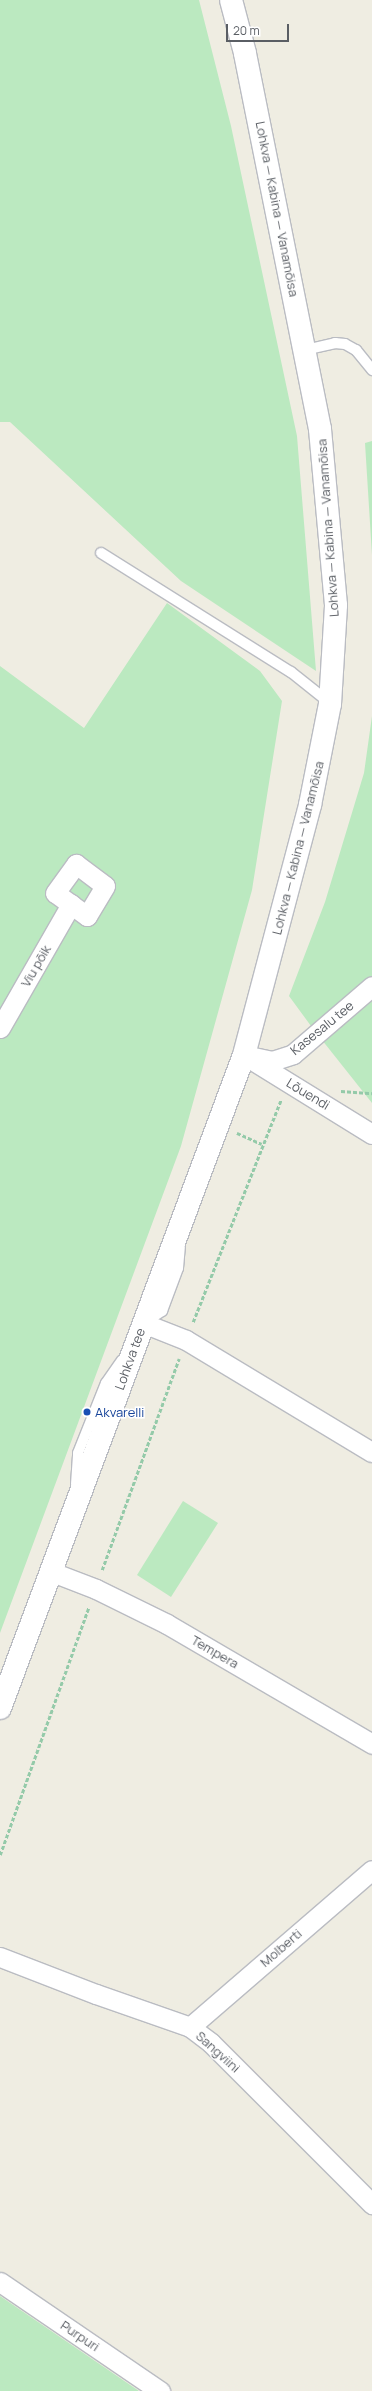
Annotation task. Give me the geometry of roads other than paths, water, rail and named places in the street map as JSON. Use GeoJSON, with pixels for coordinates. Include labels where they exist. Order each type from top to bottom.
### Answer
{"type":"FeatureCollection","features":[{"type":"Feature","properties":{"kind":"street","name":"Lohkva — Kabina — Vanamõisa"},"geometry":{"type":"LineString","coordinates":[[231,0],[245,53],[306,350],[320,429],[335,598],[334,665],[330,704],[310,805],[244,1055]]}},
{"type":"Feature","properties":{"kind":"street","name":"Viu põik"},"geometry":{"type":"LineString","coordinates":[[0,1028],[71,904]]}},
{"type":"Feature","properties":{"kind":"street","name":"Kasesalu tee"},"geometry":{"type":"LineString","coordinates":[[244,1055],[272,1061],[293,1054],[372,986]]}},
{"type":"Feature","properties":{"kind":"street","name":"Lõuendi"},"geometry":{"type":"LineString","coordinates":[[244,1055],[372,1134]]}},
{"type":"Feature","properties":{"kind":"street","name":"Lohkva tee"},"geometry":{"type":"LineString","coordinates":[[0,1708],[52,1572],[139,1332],[244,1055]]}},
{"type":"Feature","properties":{"kind":"street"},"geometry":{"type":"LineString","coordinates":[[139,1332],[186,1340],[372,1452]]}},
{"type":"Feature","properties":{"kind":"street","name":"Tempera"},"geometry":{"type":"LineString","coordinates":[[52,1572],[96,1589],[166,1624],[372,1744]]}},
{"type":"Feature","properties":{"kind":"street","name":"Molberti"},"geometry":{"type":"LineString","coordinates":[[190,2027],[372,1870]]}},
{"type":"Feature","properties":{"kind":"street","name":"Sangviini"},"geometry":{"type":"LineString","coordinates":[[0,1957],[96,1994],[190,2027],[211,2043],[372,2204]]}},
{"type":"Feature","properties":{"kind":"street","name":"Purpuri"},"geometry":{"type":"LineString","coordinates":[[0,2282],[160,2391]]}},
{"type":"Feature","properties":{"kind":"lane"},"geometry":{"type":"LineString","coordinates":[[306,350],[335,343],[344,344],[356,350],[372,370]]}},
{"type":"Feature","properties":{"kind":"lane"},"geometry":{"type":"LineString","coordinates":[[101,553],[291,672],[330,704]]}},
{"type":"Feature","properties":{"kind":"place","name":"Akvarelli"},"geometry":{"type":"Point","coordinates":[87,1412]}}]}
